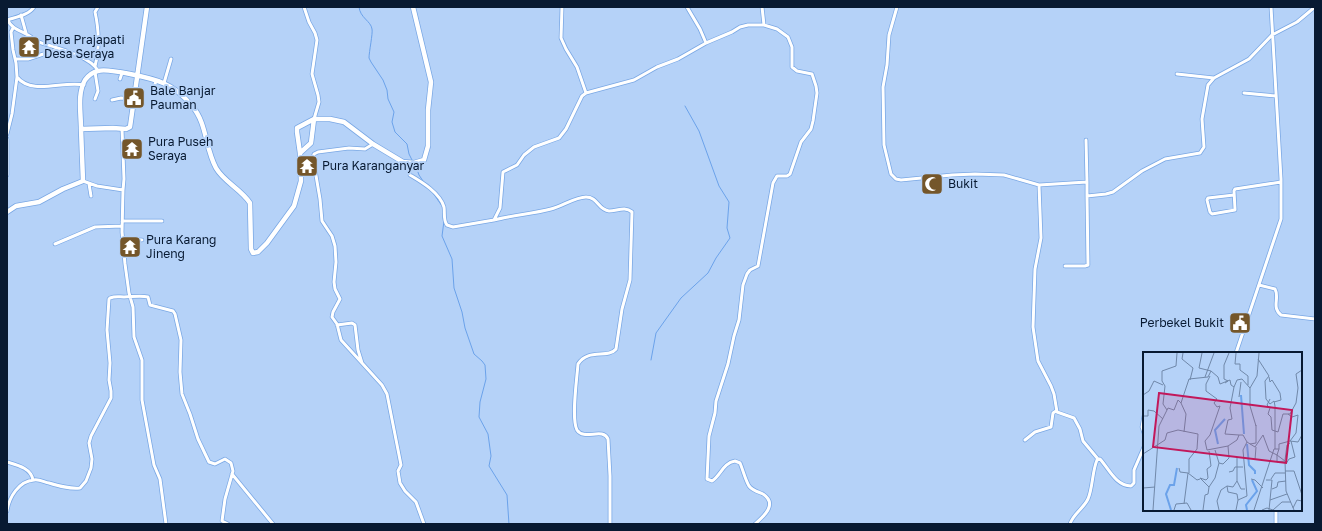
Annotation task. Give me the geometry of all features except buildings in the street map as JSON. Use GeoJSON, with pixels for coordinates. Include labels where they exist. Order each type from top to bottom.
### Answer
{"type":"FeatureCollection","features":[{"type":"Feature","properties":{"kind":"street"},"geometry":{"type":"LineString","coordinates":[[34,7],[32,10],[21,16],[7,19],[13,28],[26,33],[38,42],[71,52],[95,66]]}},
{"type":"Feature","properties":{"kind":"street"},"geometry":{"type":"LineString","coordinates":[[95,99],[98,91],[97,72],[95,66],[99,32],[95,12],[98,7]]}},
{"type":"Feature","properties":{"kind":"street"},"geometry":{"type":"LineString","coordinates":[[81,129],[126,129],[130,127],[147,7]]}},
{"type":"Feature","properties":{"kind":"street"},"geometry":{"type":"LineString","coordinates":[[300,153],[311,143],[314,120],[319,102],[312,74],[317,40],[304,7]]}},
{"type":"Feature","properties":{"kind":"street"},"geometry":{"type":"LineString","coordinates":[[83,181],[81,98],[85,80],[97,72],[106,71],[138,76],[156,81],[181,94],[200,117],[211,156],[219,173],[250,203],[251,246],[253,253],[258,252],[267,243],[294,206],[301,181],[300,153],[297,132],[298,128],[314,120],[330,119],[341,121],[373,144],[403,162],[414,163],[424,160],[428,146],[428,110],[431,82],[413,7]]}},
{"type":"Feature","properties":{"kind":"street"},"geometry":{"type":"LineString","coordinates":[[562,7],[561,38],[577,67],[586,93]]}},
{"type":"Feature","properties":{"kind":"street"},"geometry":{"type":"LineString","coordinates":[[687,7],[700,29],[706,43]]}},
{"type":"Feature","properties":{"kind":"street"},"geometry":{"type":"LineString","coordinates":[[762,7],[764,25]]}},
{"type":"Feature","properties":{"kind":"street"},"geometry":{"type":"LineString","coordinates":[[897,7],[889,35],[884,87],[884,145],[892,176],[901,180],[957,175],[1004,175],[1039,185],[1087,182]]}},
{"type":"Feature","properties":{"kind":"street"},"geometry":{"type":"LineString","coordinates":[[1236,352],[1281,219],[1281,182],[1271,7]]}},
{"type":"Feature","properties":{"kind":"street"},"geometry":{"type":"LineString","coordinates":[[1087,196],[1113,192],[1133,177],[1165,159],[1200,152],[1204,147],[1202,119],[1208,85],[1214,78],[1249,60],[1272,35],[1293,24],[1315,7]]}},
{"type":"Feature","properties":{"kind":"street"},"geometry":{"type":"LineString","coordinates":[[21,16],[26,33]]}},
{"type":"Feature","properties":{"kind":"street"},"geometry":{"type":"LineString","coordinates":[[494,220],[500,208],[503,172],[517,165],[524,155],[534,147],[559,138],[566,129],[582,96],[586,93],[634,80],[657,67],[678,59],[706,43],[743,26],[764,25],[777,29],[788,37],[792,47],[792,67],[797,71],[812,74],[816,86],[817,93],[813,121],[811,128],[802,142],[790,174],[788,176],[777,176],[773,183],[758,266],[750,270],[743,285],[738,320],[728,364],[716,397],[706,473],[708,480],[712,481],[727,464],[733,461],[738,462],[741,465],[750,488],[763,494],[769,500],[770,505],[768,511],[755,524]]}},
{"type":"Feature","properties":{"kind":"street"},"geometry":{"type":"LineString","coordinates":[[7,134],[12,114],[17,77],[16,59],[13,50],[11,32],[13,28]]}},
{"type":"Feature","properties":{"kind":"street"},"geometry":{"type":"LineString","coordinates":[[16,59],[28,59],[42,53],[60,49]]}},
{"type":"Feature","properties":{"kind":"street"},"geometry":{"type":"LineString","coordinates":[[165,86],[171,59]]}},
{"type":"Feature","properties":{"kind":"street"},"geometry":{"type":"LineString","coordinates":[[120,79],[122,73]]}},
{"type":"Feature","properties":{"kind":"street"},"geometry":{"type":"LineString","coordinates":[[1177,74],[1214,78]]}},
{"type":"Feature","properties":{"kind":"street"},"geometry":{"type":"LineString","coordinates":[[17,77],[23,83],[30,85],[84,85]]}},
{"type":"Feature","properties":{"kind":"street"},"geometry":{"type":"LineString","coordinates":[[156,81],[153,90],[157,91]]}},
{"type":"Feature","properties":{"kind":"street"},"geometry":{"type":"LineString","coordinates":[[1244,93],[1276,96]]}},
{"type":"Feature","properties":{"kind":"street"},"geometry":{"type":"LineString","coordinates":[[112,100],[121,98],[134,99]]}},
{"type":"Feature","properties":{"kind":"street"},"geometry":{"type":"LineString","coordinates":[[122,129],[124,179],[122,190],[122,226],[125,264],[133,307],[134,337],[142,363],[142,400],[154,465],[160,479],[166,524]]}},
{"type":"Feature","properties":{"kind":"street"},"geometry":{"type":"LineString","coordinates":[[7,139],[7,175]]}},
{"type":"Feature","properties":{"kind":"street"},"geometry":{"type":"LineString","coordinates":[[1065,266],[1088,265],[1086,140]]}},
{"type":"Feature","properties":{"kind":"street"},"geometry":{"type":"LineString","coordinates":[[373,144],[365,149],[349,148],[318,152],[314,154],[313,158],[322,221],[332,236],[335,250],[336,265],[334,282],[335,289],[340,299],[332,315],[333,320],[337,325],[342,342],[382,385],[387,394],[401,465],[398,471],[400,483],[405,491],[416,502],[424,524]]}},
{"type":"Feature","properties":{"kind":"street"},"geometry":{"type":"LineString","coordinates":[[408,163],[410,175],[436,194],[444,207],[445,223],[453,227],[494,220],[506,216],[551,209],[585,197],[596,200],[602,209],[608,211],[629,209],[632,212],[630,280],[622,309],[616,349],[612,352],[587,356],[578,364],[575,416],[578,431],[584,435],[604,434],[608,439],[610,524]]}},
{"type":"Feature","properties":{"kind":"street"},"geometry":{"type":"LineString","coordinates":[[7,212],[16,206],[39,202],[63,189],[83,181],[89,184],[122,190]]}},
{"type":"Feature","properties":{"kind":"street"},"geometry":{"type":"LineString","coordinates":[[1234,195],[1208,198],[1207,200],[1210,212],[1212,214],[1235,210],[1234,190],[1236,188],[1281,182]]}},
{"type":"Feature","properties":{"kind":"street"},"geometry":{"type":"LineString","coordinates":[[89,184],[91,196]]}},
{"type":"Feature","properties":{"kind":"street"},"geometry":{"type":"LineString","coordinates":[[1025,440],[1035,432],[1051,426],[1053,413],[1056,411],[1054,394],[1038,361],[1033,327],[1034,269],[1040,238],[1039,185]]}},
{"type":"Feature","properties":{"kind":"street"},"geometry":{"type":"LineString","coordinates":[[122,220],[162,221]]}},
{"type":"Feature","properties":{"kind":"street"},"geometry":{"type":"LineString","coordinates":[[55,244],[95,227],[122,226]]}},
{"type":"Feature","properties":{"kind":"street"},"geometry":{"type":"LineString","coordinates":[[123,240],[142,240]]}},
{"type":"Feature","properties":{"kind":"street"},"geometry":{"type":"LineString","coordinates":[[1259,285],[1275,288],[1277,293],[1275,306],[1278,313],[1281,315],[1315,319]]}},
{"type":"Feature","properties":{"kind":"street"},"geometry":{"type":"LineString","coordinates":[[7,511],[8,503],[15,491],[20,486],[33,480],[71,488],[80,488],[86,481],[92,464],[90,440],[111,398],[107,330],[109,299],[114,296],[148,297],[150,305],[174,312],[181,340],[180,372],[182,394],[198,439],[205,451],[207,460],[214,464],[222,460],[228,460],[232,466],[232,474],[222,518],[223,522],[228,524]]}},
{"type":"Feature","properties":{"kind":"street"},"geometry":{"type":"LineString","coordinates":[[337,325],[352,323],[355,326],[358,350],[362,363]]}},
{"type":"Feature","properties":{"kind":"street"},"geometry":{"type":"LineString","coordinates":[[1056,411],[1074,418],[1080,429],[1083,441],[1122,484],[1131,486],[1134,483],[1134,470],[1143,449]]}},
{"type":"Feature","properties":{"kind":"street"},"geometry":{"type":"LineString","coordinates":[[1139,457],[1143,458]]}},
{"type":"Feature","properties":{"kind":"street"},"geometry":{"type":"LineString","coordinates":[[1070,524],[1074,515],[1082,509],[1088,499],[1098,459]]}},
{"type":"Feature","properties":{"kind":"street"},"geometry":{"type":"LineString","coordinates":[[7,462],[28,470],[32,475],[33,480]]}},
{"type":"Feature","properties":{"kind":"street"},"geometry":{"type":"LineString","coordinates":[[232,474],[273,524]]}},
{"type":"Feature","properties":{"kind":"street"},"geometry":{"type":"LineString","coordinates":[[1276,511],[1276,524]]}},
{"type":"Feature","properties":{"kind":"waterway"},"geometry":{"type":"LineString","coordinates":[[359,7],[361,14],[370,24],[372,29],[369,58],[383,80],[387,90],[388,99],[394,112],[392,122],[395,132],[407,144],[412,160]]}},
{"type":"Feature","properties":{"kind":"waterway"},"geometry":{"type":"LineString","coordinates":[[651,360],[656,333],[681,298],[708,273],[716,258],[730,238],[727,228],[729,202],[719,186],[699,131],[685,106]]}},
{"type":"Feature","properties":{"kind":"waterway"},"geometry":{"type":"LineString","coordinates":[[415,164],[423,181]]}},
{"type":"Feature","properties":{"kind":"waterway"},"geometry":{"type":"LineString","coordinates":[[433,193],[442,206]]}},
{"type":"Feature","properties":{"kind":"waterway"},"geometry":{"type":"LineString","coordinates":[[444,221],[442,236],[452,259],[454,288],[462,312],[465,328],[474,354],[485,365],[486,379],[480,402],[479,417],[488,434],[491,456],[489,466],[507,495],[509,524]]}},
{"type":"Feature","properties":{"kind":"place","name":"Pura Prajapati Desa Seraya"},"geometry":{"type":"Point","coordinates":[29,47]}},
{"type":"Feature","properties":{"kind":"place","name":"Bale Banjar Pauman"},"geometry":{"type":"Point","coordinates":[134,98]}},
{"type":"Feature","properties":{"kind":"place","name":"Pura Puseh Seraya"},"geometry":{"type":"Point","coordinates":[132,149]}},
{"type":"Feature","properties":{"kind":"place","name":"Pura Karanganyar"},"geometry":{"type":"Point","coordinates":[307,166]}},
{"type":"Feature","properties":{"kind":"place","name":"Bukit"},"geometry":{"type":"Point","coordinates":[932,184]}},
{"type":"Feature","properties":{"kind":"place","name":"Pura Karang Jineng"},"geometry":{"type":"Point","coordinates":[130,247]}},
{"type":"Feature","properties":{"kind":"place","name":"Perbekel Bukit"},"geometry":{"type":"Point","coordinates":[1240,323]}}]}
